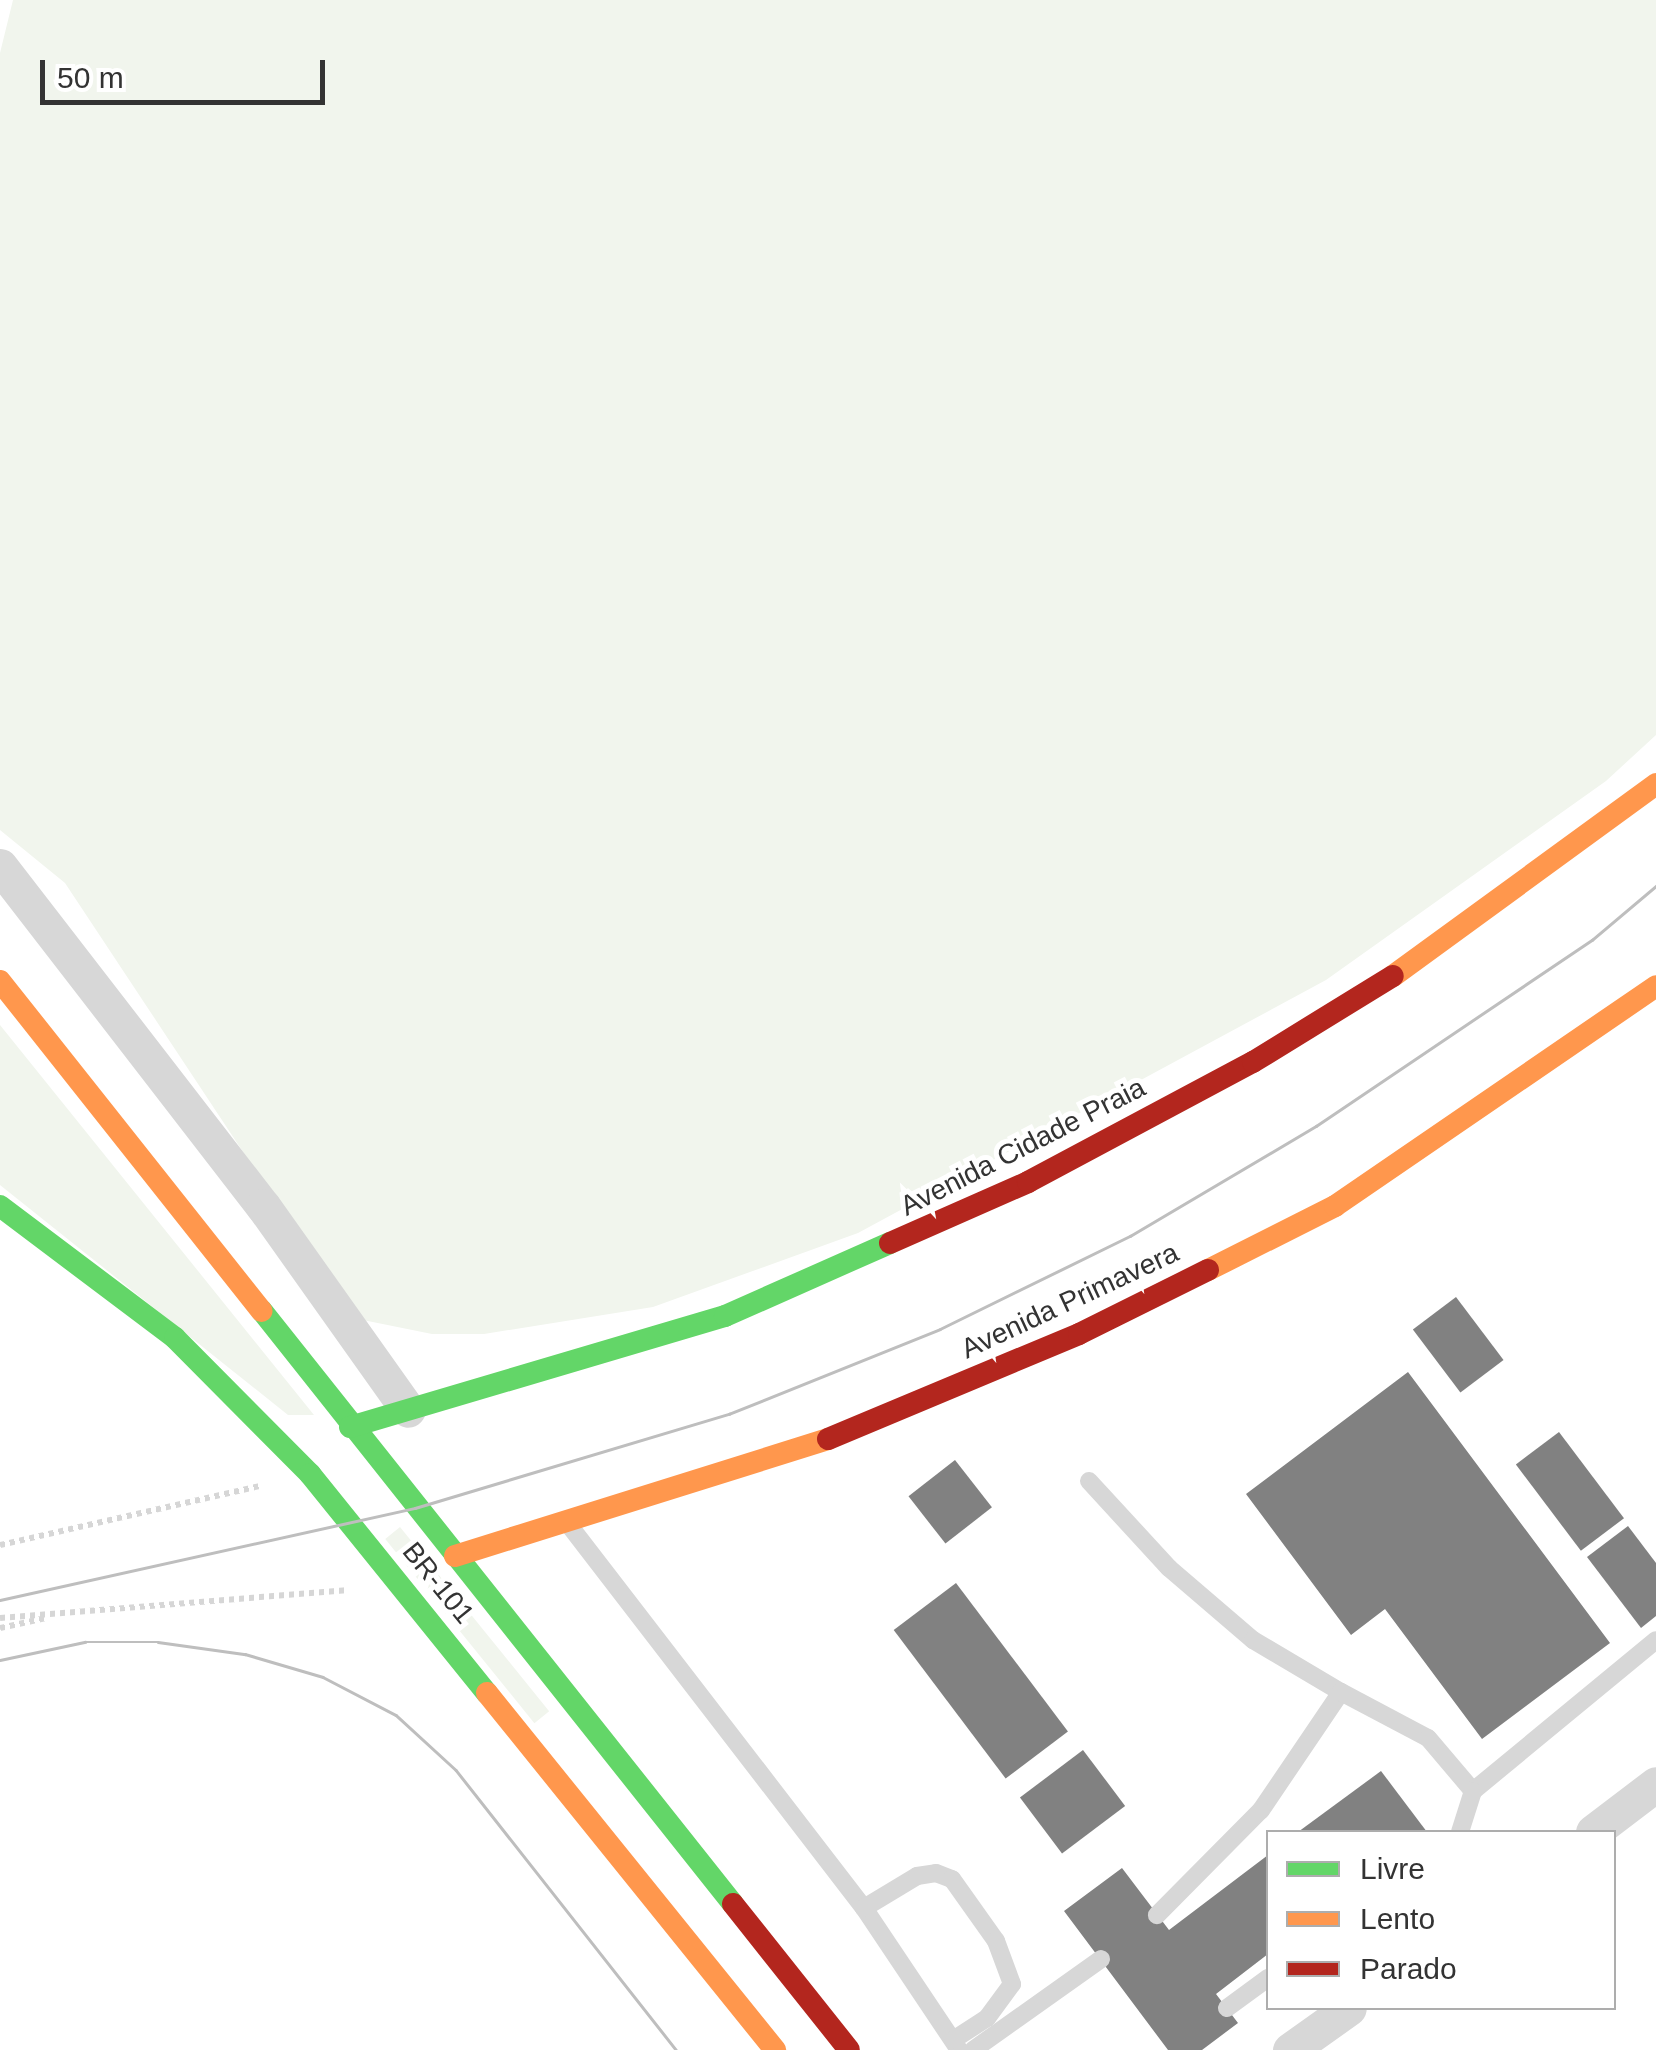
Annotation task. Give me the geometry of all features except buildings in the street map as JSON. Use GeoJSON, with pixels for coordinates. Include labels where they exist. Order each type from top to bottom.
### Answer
{"type":"FeatureCollection","features":[{"type":"Feature","properties":{"kind":"main road","name":"Avenida Cidade Praia"},"geometry":{"type":"LineString","coordinates":[[323,1429],[350,1428],[725,1316],[1028,1182],[1253,1062],[1417,961],[1656,784]]}},
{"type":"Feature","properties":{"kind":"main road","name":"BR-101"},"geometry":{"type":"LineString","coordinates":[[0,981],[350,1428],[557,1680],[848,2050]]}},
{"type":"Feature","properties":{"kind":"main road","name":"Avenida Primavera"},"geometry":{"type":"LineString","coordinates":[[455,1556],[569,1524],[824,1441],[1096,1326],[1335,1206],[1656,986]]}},
{"type":"Feature","properties":{"kind":"main road","name":"BR-101"},"geometry":{"type":"LineString","coordinates":[[0,1206],[129,1299],[261,1422],[310,1474],[775,2050]]}},
{"type":"Feature","properties":{"kind":"main road"},"geometry":{"type":"LineString","coordinates":[[261,1422],[294,1427]]}},
{"type":"Feature","properties":{"kind":"street"},"geometry":{"type":"LineString","coordinates":[[0,866],[263,1206],[408,1410]]}},
{"type":"Feature","properties":{"kind":"street"},"geometry":{"type":"LineString","coordinates":[[1596,1830],[1656,1784]]}},
{"type":"Feature","properties":{"kind":"street"},"geometry":{"type":"LineString","coordinates":[[1290,2050],[1346,2010]]}},
{"type":"Feature","properties":{"kind":"lane"},"geometry":{"type":"LineString","coordinates":[[1090,1481],[1169,1568],[1253,1640],[1428,1738],[1473,1790]]}},
{"type":"Feature","properties":{"kind":"lane"},"geometry":{"type":"LineString","coordinates":[[569,1524],[864,1908],[956,2045],[987,2018],[1012,1984],[996,1941],[952,1878],[936,1873],[917,1876],[864,1908]]}},
{"type":"Feature","properties":{"kind":"lane"},"geometry":{"type":"LineString","coordinates":[[1461,1830],[1473,1790],[1656,1640]]}},
{"type":"Feature","properties":{"kind":"lane"},"geometry":{"type":"LineString","coordinates":[[1157,1914],[1262,1810],[1341,1692]]}},
{"type":"Feature","properties":{"kind":"lane"},"geometry":{"type":"LineString","coordinates":[[973,2050],[1100,1959]]}},
{"type":"Feature","properties":{"kind":"lane"},"geometry":{"type":"LineString","coordinates":[[1226,2008],[1266,1979]]}},
{"type":"Feature","properties":{"kind":"path"},"geometry":{"type":"LineString","coordinates":[[0,1545],[310,1474]]}},
{"type":"Feature","properties":{"kind":"path"},"geometry":{"type":"LineString","coordinates":[[0,1618],[402,1587]]}},
{"type":"Feature","properties":{"kind":"path"},"geometry":{"type":"LineString","coordinates":[[0,1628],[77,1611]]}},
{"type":"Feature","properties":{"kind":"shaded area"},"geometry":{"type":"Polygon","coordinates":[[[13,0],[1656,0],[1656,735],[1606,781],[1326,980],[858,1233],[653,1307],[484,1334],[432,1334],[353,1318],[65,883],[0,830],[0,53],[13,0]]]}},
{"type":"Feature","properties":{"kind":"shaded area"},"geometry":{"type":"Polygon","coordinates":[[[0,1025],[314,1415],[288,1415],[0,1185],[0,1025]]]}},
{"type":"Feature","properties":{"kind":"shaded area"},"geometry":{"type":"Polygon","coordinates":[[[400,1527],[549,1711],[534,1723],[385,1539],[400,1527]]]}},
{"type":"Feature","properties":{"kind":"tram line"},"geometry":{"type":"LineString","coordinates":[[0,1600],[415,1508],[729,1414],[940,1329],[1130,1236],[1316,1126],[1592,940],[1656,886]]}},
{"type":"Feature","properties":{"kind":"tram line"},"geometry":{"type":"LineString","coordinates":[[0,1660],[85,1642],[158,1642],[245,1654],[323,1677],[396,1715],[456,1770],[676,2050]]}},
{"type":"Feature","properties":{"kind":"traffic: fast"},"geometry":{"type":"LineString","coordinates":[[0,1206],[175,1338],[310,1474],[487,1693]]}},
{"type":"Feature","properties":{"kind":"traffic: fast"},"geometry":{"type":"LineString","coordinates":[[350,1427],[725,1316],[890,1243]]}},
{"type":"Feature","properties":{"kind":"traffic: fast"},"geometry":{"type":"LineString","coordinates":[[262,1311],[733,1904]]}},
{"type":"Feature","properties":{"kind":"traffic: slow"},"geometry":{"type":"LineString","coordinates":[[1393,976],[1656,784]]}},
{"type":"Feature","properties":{"kind":"traffic: slow"},"geometry":{"type":"LineString","coordinates":[[0,981],[262,1311]]}},
{"type":"Feature","properties":{"kind":"traffic: slow"},"geometry":{"type":"LineString","coordinates":[[1208,1270],[1335,1206],[1656,986]]}},
{"type":"Feature","properties":{"kind":"traffic: slow"},"geometry":{"type":"LineString","coordinates":[[455,1556],[828,1439]]}},
{"type":"Feature","properties":{"kind":"traffic: slow"},"geometry":{"type":"LineString","coordinates":[[487,1693],[775,2050]]}},
{"type":"Feature","properties":{"kind":"traffic: jam"},"geometry":{"type":"LineString","coordinates":[[890,1243],[1028,1182],[1253,1062],[1393,976]]}},
{"type":"Feature","properties":{"kind":"traffic: jam"},"geometry":{"type":"LineString","coordinates":[[828,1439],[1079,1334],[1208,1270]]}},
{"type":"Feature","properties":{"kind":"traffic: jam"},"geometry":{"type":"LineString","coordinates":[[733,1904],[849,2050]]}}]}
